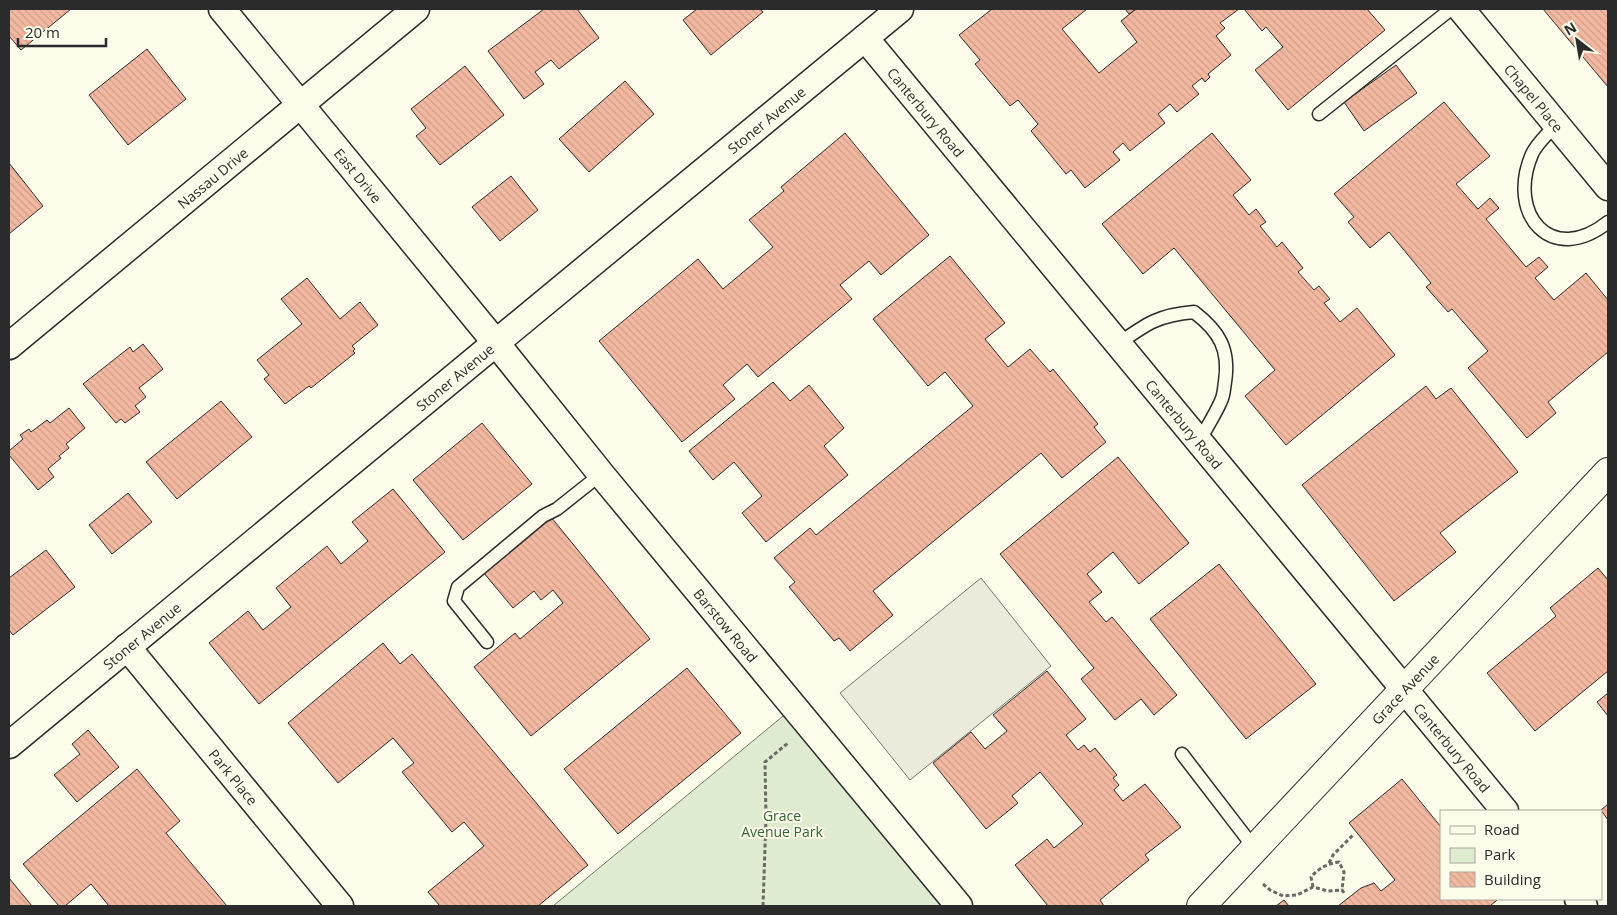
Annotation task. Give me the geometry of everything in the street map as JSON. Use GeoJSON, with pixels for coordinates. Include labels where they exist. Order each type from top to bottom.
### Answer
{"type":"FeatureCollection","features":[{"type":"Feature","properties":{"kind":"street","name":"East Drive"},"geometry":{"type":"LineString","coordinates":[[222,9],[496,343]]}},
{"type":"Feature","properties":{"kind":"street","name":"Nassau Drive"},"geometry":{"type":"LineString","coordinates":[[9,346],[416,9]]}},
{"type":"Feature","properties":{"kind":"street","name":"Stoner Avenue"},"geometry":{"type":"LineString","coordinates":[[9,745],[900,9]]}},
{"type":"Feature","properties":{"kind":"street","name":"Chapel Place"},"geometry":{"type":"LineString","coordinates":[[1461,9],[1608,187]]}},
{"type":"Feature","properties":{"kind":"street","name":"Canterbury Road"},"geometry":{"type":"LineString","coordinates":[[865,38],[1504,810]]}},
{"type":"Feature","properties":{"kind":"street","name":"Barstow Road"},"geometry":{"type":"LineString","coordinates":[[496,343],[601,474],[959,906]]}},
{"type":"Feature","properties":{"kind":"street","name":"Grace Avenue"},"geometry":{"type":"LineString","coordinates":[[1201,906],[1608,472]]}},
{"type":"Feature","properties":{"kind":"street","name":"Park Place"},"geometry":{"type":"LineString","coordinates":[[127,647],[340,906]]}},
{"type":"Feature","properties":{"kind":"lane"},"geometry":{"type":"LineString","coordinates":[[1320,114],[1452,9]]}},
{"type":"Feature","properties":{"kind":"lane"},"geometry":{"type":"LineString","coordinates":[[1556,124],[1533,153],[1526,173],[1525,192],[1528,213],[1535,225],[1545,234],[1561,238],[1575,238],[1589,234],[1608,222]]}},
{"type":"Feature","properties":{"kind":"lane"},"geometry":{"type":"LineString","coordinates":[[1118,344],[1147,324],[1172,314],[1194,312],[1209,323],[1219,337],[1226,352],[1226,374],[1222,399],[1198,442]]}},
{"type":"Feature","properties":{"kind":"lane"},"geometry":{"type":"LineString","coordinates":[[487,642],[454,601],[458,587],[543,516],[557,509],[601,474]]}},
{"type":"Feature","properties":{"kind":"lane"},"geometry":{"type":"LineString","coordinates":[[1182,754],[1255,849]]}},
{"type":"Feature","properties":{"kind":"path"},"geometry":{"type":"LineString","coordinates":[[763,906],[766,818],[765,762],[791,740]]}},
{"type":"Feature","properties":{"kind":"path"},"geometry":{"type":"LineString","coordinates":[[1329,864],[1333,854],[1354,834]]}},
{"type":"Feature","properties":{"kind":"path"},"geometry":{"type":"LineString","coordinates":[[1313,888],[1311,877],[1329,864],[1339,862],[1344,872],[1342,890],[1345,894]]}},
{"type":"Feature","properties":{"kind":"path"},"geometry":{"type":"LineString","coordinates":[[1263,884],[1270,890],[1283,896],[1296,895],[1313,888],[1328,891],[1342,890]]}},
{"type":"Feature","properties":{"kind":"green space","name":"Grace Avenue Park"},"geometry":{"type":"Polygon","coordinates":[[[794,707],[959,906],[553,906],[794,707]]]}},
{"type":"Feature","properties":{"kind":"shaded area"},"geometry":{"type":"Polygon","coordinates":[[[981,578],[1051,666],[910,780],[840,693],[981,578]]]}},
{"type":"Feature","properties":{"kind":"building"},"geometry":{"type":"Polygon","coordinates":[[[9,9],[71,9],[21,50],[9,36],[9,9]]]}},
{"type":"Feature","properties":{"kind":"building"},"geometry":{"type":"Polygon","coordinates":[[[544,9],[577,9],[599,38],[559,69],[551,60],[535,72],[544,84],[524,99],[488,51],[544,9]]]}},
{"type":"Feature","properties":{"kind":"building"},"geometry":{"type":"Polygon","coordinates":[[[697,9],[760,9],[763,12],[711,55],[683,20],[697,9]]]}},
{"type":"Feature","properties":{"kind":"building"},"geometry":{"type":"Polygon","coordinates":[[[992,9],[1087,9],[1062,29],[1099,73],[1137,42],[1121,21],[1136,9],[1239,9],[1220,23],[1225,28],[1216,36],[1231,55],[1208,74],[1210,77],[1205,82],[1202,78],[1192,86],[1199,94],[1177,112],[1170,104],[1158,114],[1165,123],[1130,151],[1123,143],[1113,152],[1120,160],[1085,188],[1071,170],[1066,174],[1031,131],[1038,124],[1018,100],[1010,106],[975,64],[980,60],[959,35],[992,9]]]}},
{"type":"Feature","properties":{"kind":"building"},"geometry":{"type":"Polygon","coordinates":[[[1125,9],[1136,9],[1129,14],[1125,9]]]}},
{"type":"Feature","properties":{"kind":"building"},"geometry":{"type":"Polygon","coordinates":[[[1244,9],[1367,9],[1385,30],[1288,110],[1255,70],[1283,47],[1266,27],[1262,31],[1244,9]]]}},
{"type":"Feature","properties":{"kind":"building"},"geometry":{"type":"Polygon","coordinates":[[[1543,9],[1608,9],[1608,87],[1543,9]]]}},
{"type":"Feature","properties":{"kind":"building"},"geometry":{"type":"Polygon","coordinates":[[[147,49],[186,99],[128,145],[89,95],[147,49]]]}},
{"type":"Feature","properties":{"kind":"building"},"geometry":{"type":"Polygon","coordinates":[[[1396,65],[1417,93],[1364,131],[1344,102],[1396,65]]]}},
{"type":"Feature","properties":{"kind":"building"},"geometry":{"type":"Polygon","coordinates":[[[465,66],[504,115],[440,165],[416,136],[426,128],[411,109],[465,66]]]}},
{"type":"Feature","properties":{"kind":"building"},"geometry":{"type":"Polygon","coordinates":[[[625,81],[654,114],[589,172],[559,139],[625,81]]]}},
{"type":"Feature","properties":{"kind":"building"},"geometry":{"type":"Polygon","coordinates":[[[1444,102],[1490,156],[1456,184],[1478,209],[1490,198],[1499,208],[1486,219],[1526,267],[1539,257],[1548,267],[1535,278],[1554,300],[1586,273],[1608,300],[1608,352],[1548,402],[1556,413],[1527,438],[1468,368],[1488,351],[1452,309],[1448,312],[1426,287],[1431,283],[1389,232],[1370,248],[1348,222],[1354,217],[1334,194],[1444,102]]]}},
{"type":"Feature","properties":{"kind":"building"},"geometry":{"type":"Polygon","coordinates":[[[845,133],[929,235],[881,275],[869,261],[840,285],[852,299],[758,377],[747,364],[723,385],[735,399],[682,442],[599,341],[698,259],[723,289],[773,247],[749,220],[784,191],[781,187],[845,133]]]}},
{"type":"Feature","properties":{"kind":"building"},"geometry":{"type":"Polygon","coordinates":[[[1212,133],[1251,180],[1233,195],[1249,215],[1256,209],[1266,222],[1260,226],[1277,247],[1282,242],[1303,268],[1298,272],[1314,290],[1319,286],[1330,299],[1324,303],[1340,322],[1357,308],[1395,355],[1286,445],[1245,396],[1275,370],[1174,248],[1143,274],[1102,224],[1212,133]]]}},
{"type":"Feature","properties":{"kind":"building"},"geometry":{"type":"Polygon","coordinates":[[[9,163],[43,206],[9,234],[9,163]]]}},
{"type":"Feature","properties":{"kind":"building"},"geometry":{"type":"Polygon","coordinates":[[[511,176],[538,210],[500,241],[472,207],[511,176]]]}},
{"type":"Feature","properties":{"kind":"building"},"geometry":{"type":"Polygon","coordinates":[[[950,256],[1005,323],[985,339],[1008,367],[1030,349],[1050,372],[1053,369],[1098,424],[1094,427],[1106,442],[1062,478],[1041,453],[873,591],[893,615],[850,651],[839,638],[834,641],[789,587],[795,582],[774,558],[810,528],[816,535],[973,406],[945,372],[928,386],[873,319],[950,256]]]}},
{"type":"Feature","properties":{"kind":"building"},"geometry":{"type":"Polygon","coordinates":[[[307,278],[340,319],[360,302],[378,325],[352,346],[355,349],[353,351],[355,353],[311,388],[309,386],[285,404],[264,379],[269,375],[257,360],[302,324],[281,299],[307,278]]]}},
{"type":"Feature","properties":{"kind":"building"},"geometry":{"type":"Polygon","coordinates":[[[143,344],[163,369],[139,388],[146,397],[135,406],[140,412],[125,423],[121,419],[116,423],[83,384],[130,347],[133,352],[143,344]]]}},
{"type":"Feature","properties":{"kind":"building"},"geometry":{"type":"Polygon","coordinates":[[[773,382],[790,401],[809,385],[844,428],[824,446],[848,475],[766,542],[742,513],[762,496],[734,462],[713,480],[689,451],[773,382]]]}},
{"type":"Feature","properties":{"kind":"building"},"geometry":{"type":"Polygon","coordinates":[[[1426,386],[1436,399],[1451,388],[1518,472],[1440,533],[1456,552],[1394,601],[1302,485],[1426,386]]]}},
{"type":"Feature","properties":{"kind":"building"},"geometry":{"type":"Polygon","coordinates":[[[221,401],[252,437],[177,499],[146,462],[221,401]]]}},
{"type":"Feature","properties":{"kind":"building"},"geometry":{"type":"Polygon","coordinates":[[[69,408],[85,428],[66,444],[69,448],[48,469],[54,477],[38,490],[9,455],[9,451],[23,439],[20,435],[29,429],[31,432],[47,420],[50,423],[69,408]]]}},
{"type":"Feature","properties":{"kind":"building"},"geometry":{"type":"Polygon","coordinates":[[[482,423],[532,484],[463,540],[413,480],[482,423]]]}},
{"type":"Feature","properties":{"kind":"building"},"geometry":{"type":"Polygon","coordinates":[[[1118,457],[1189,543],[1139,584],[1113,552],[1087,574],[1102,592],[1089,602],[1106,622],[1112,617],[1177,695],[1154,715],[1141,699],[1115,720],[1081,679],[1094,668],[1000,554],[1118,457]]]}},
{"type":"Feature","properties":{"kind":"building"},"geometry":{"type":"Polygon","coordinates":[[[393,489],[445,552],[259,704],[209,643],[248,611],[263,630],[291,607],[276,588],[327,546],[341,564],[368,541],[352,522],[393,489]]]}},
{"type":"Feature","properties":{"kind":"building"},"geometry":{"type":"Polygon","coordinates":[[[128,493],[152,522],[112,554],[89,525],[128,493]]]}},
{"type":"Feature","properties":{"kind":"building"},"geometry":{"type":"Polygon","coordinates":[[[551,517],[650,639],[531,736],[474,667],[515,633],[520,639],[563,603],[553,590],[541,600],[534,591],[513,608],[483,572],[551,517]]]}},
{"type":"Feature","properties":{"kind":"building"},"geometry":{"type":"Polygon","coordinates":[[[46,550],[75,587],[13,635],[9,630],[9,578],[46,550]]]}},
{"type":"Feature","properties":{"kind":"building"},"geometry":{"type":"Polygon","coordinates":[[[1219,564],[1316,684],[1246,739],[1150,619],[1219,564]]]}},
{"type":"Feature","properties":{"kind":"building"},"geometry":{"type":"Polygon","coordinates":[[[1598,568],[1608,580],[1608,671],[1535,731],[1487,673],[1556,616],[1550,608],[1598,568]]]}},
{"type":"Feature","properties":{"kind":"building"},"geometry":{"type":"Polygon","coordinates":[[[383,643],[400,664],[412,654],[588,865],[538,906],[440,906],[428,892],[484,846],[464,822],[452,832],[402,772],[414,763],[393,738],[338,783],[288,723],[383,643]]]}},
{"type":"Feature","properties":{"kind":"building"},"geometry":{"type":"Polygon","coordinates":[[[687,668],[741,733],[618,834],[564,769],[687,668]]]}},
{"type":"Feature","properties":{"kind":"building"},"geometry":{"type":"Polygon","coordinates":[[[1047,671],[1086,719],[1066,735],[1078,750],[1084,745],[1090,752],[1095,748],[1117,775],[1113,778],[1119,785],[1114,790],[1123,801],[1145,784],[1181,827],[1145,855],[1149,860],[1100,900],[1104,906],[1048,906],[1015,865],[1047,839],[1054,848],[1083,824],[1040,772],[1012,796],[1018,803],[986,829],[933,763],[971,732],[985,749],[1007,731],[993,715],[1047,671]]]}},
{"type":"Feature","properties":{"kind":"building"},"geometry":{"type":"Polygon","coordinates":[[[1608,693],[1608,716],[1597,702],[1608,693]]]}},
{"type":"Feature","properties":{"kind":"building"},"geometry":{"type":"Polygon","coordinates":[[[88,730],[119,767],[77,802],[54,775],[80,754],[72,744],[88,730]]]}},
{"type":"Feature","properties":{"kind":"building"},"geometry":{"type":"Polygon","coordinates":[[[137,769],[180,821],[166,833],[227,906],[109,906],[91,884],[65,906],[59,906],[23,864],[137,769]]]}},
{"type":"Feature","properties":{"kind":"building"},"geometry":{"type":"Polygon","coordinates":[[[1402,779],[1440,826],[1440,900],[1497,900],[1490,906],[1338,906],[1361,888],[1374,883],[1381,891],[1395,880],[1349,823],[1402,779]]]}},
{"type":"Feature","properties":{"kind":"building"},"geometry":{"type":"Polygon","coordinates":[[[1608,804],[1608,820],[1602,810],[1608,804]]]}},
{"type":"Feature","properties":{"kind":"building"},"geometry":{"type":"Polygon","coordinates":[[[9,878],[32,906],[9,906],[9,878]]]}},
{"type":"Feature","properties":{"kind":"building"},"geometry":{"type":"Polygon","coordinates":[[[1284,900],[1289,906],[1276,906],[1284,900]]]}}]}
